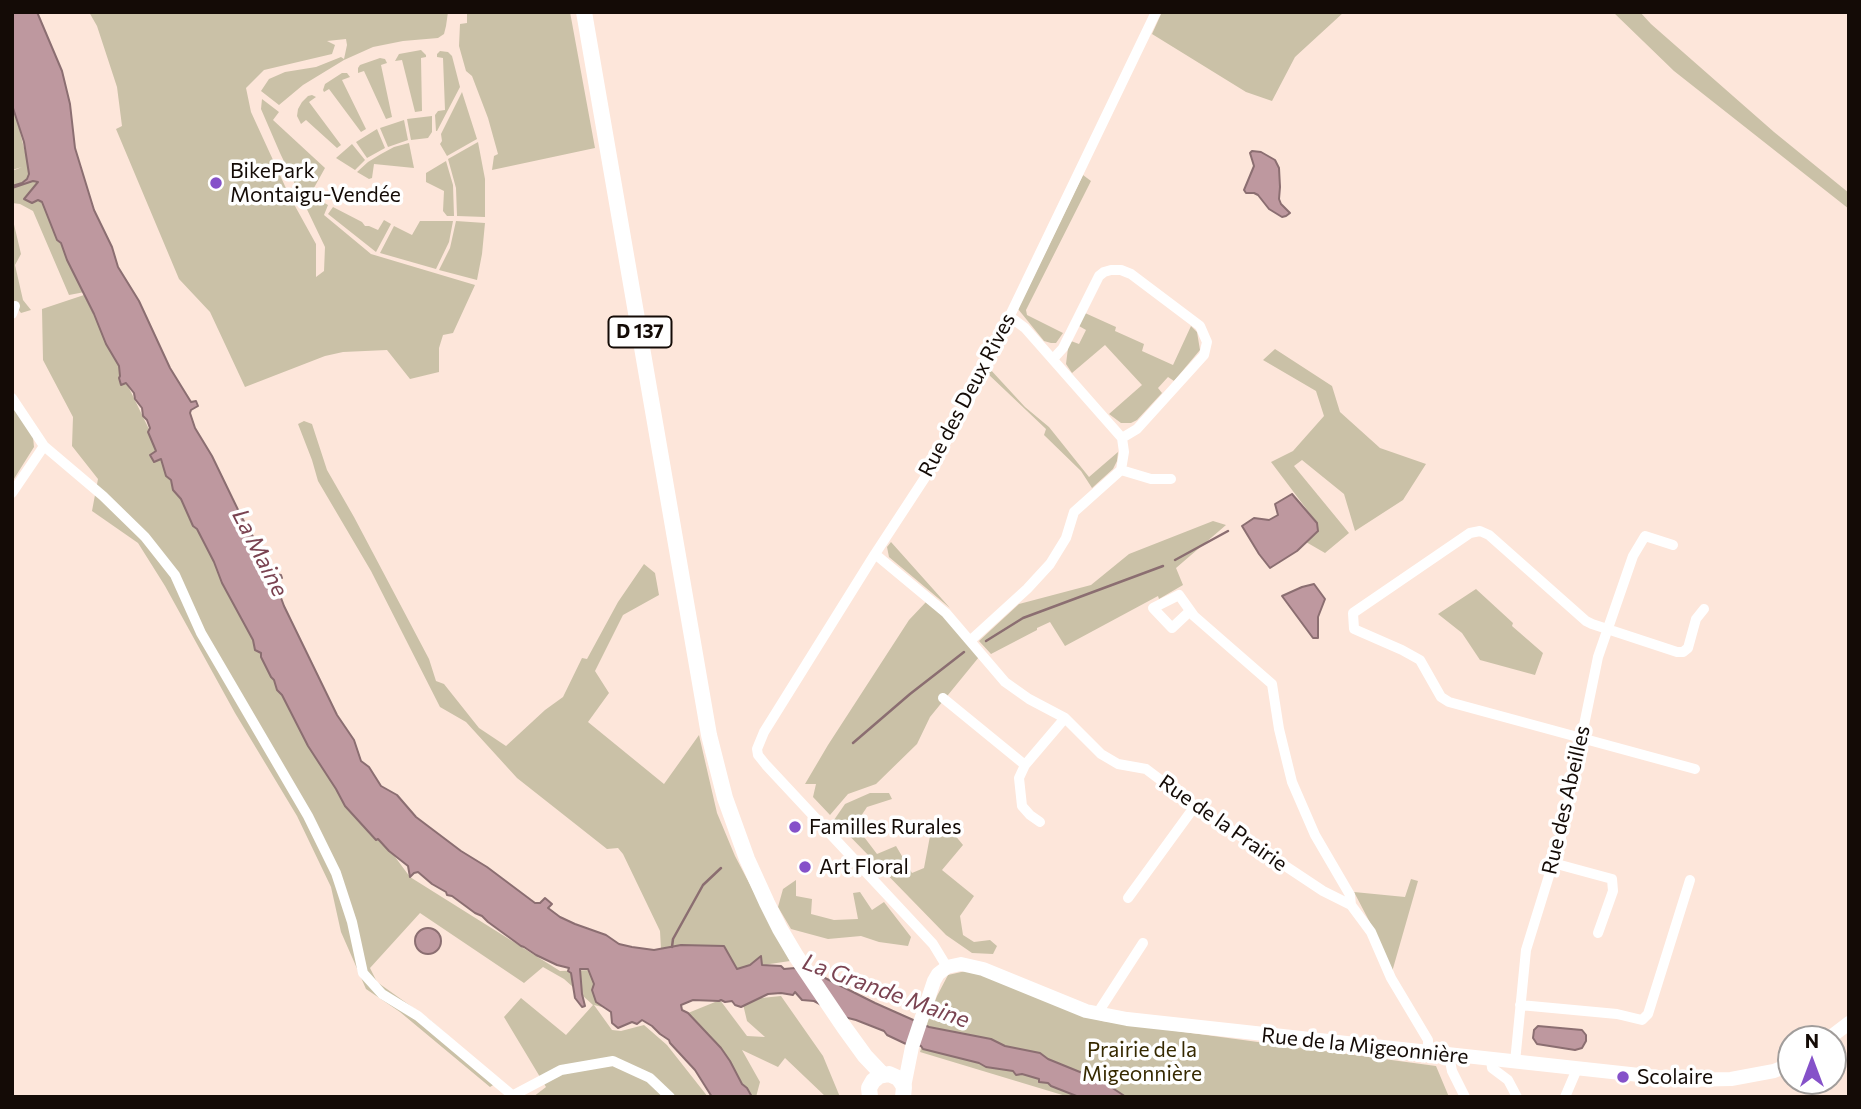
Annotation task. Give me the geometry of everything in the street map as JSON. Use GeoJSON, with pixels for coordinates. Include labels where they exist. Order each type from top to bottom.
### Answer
{"type":"FeatureCollection","features":[{"type":"Feature","properties":{"kind":"main road","name":"D 137"},"geometry":{"type":"LineString","coordinates":[[584,12],[709,735],[725,798],[747,859],[780,929],[844,1027],[892,1088]]}},
{"type":"Feature","properties":{"kind":"street","name":"Rue des Deux Rives"},"geometry":{"type":"LineString","coordinates":[[947,967],[938,951],[919,929],[764,762],[757,749],[764,732],[930,470],[964,411],[1156,12]]}},
{"type":"Feature","properties":{"kind":"street"},"geometry":{"type":"LineString","coordinates":[[1053,359],[1063,348],[1099,276],[1111,270],[1131,274],[1200,326],[1206,342],[1204,355],[1137,429],[1122,438]]}},
{"type":"Feature","properties":{"kind":"street"},"geometry":{"type":"LineString","coordinates":[[971,640],[1050,564],[1066,538],[1074,512],[1121,470],[1124,452],[1122,438],[1025,328],[1009,316]]}},
{"type":"Feature","properties":{"kind":"street"},"geometry":{"type":"LineString","coordinates":[[12,398],[44,446],[145,537],[175,575],[201,633],[308,816],[336,873],[352,922],[363,973],[382,994],[418,1016],[511,1096],[561,1070],[614,1061],[650,1078],[670,1097]]}},
{"type":"Feature","properties":{"kind":"street"},"geometry":{"type":"LineString","coordinates":[[12,493],[44,446]]}},
{"type":"Feature","properties":{"kind":"street"},"geometry":{"type":"LineString","coordinates":[[1121,470],[1151,479],[1171,479]]}},
{"type":"Feature","properties":{"kind":"street"},"geometry":{"type":"LineString","coordinates":[[1696,769],[1449,702],[1441,696],[1419,660],[1354,629],[1353,613],[1470,533],[1480,531],[1489,534],[1586,621],[1607,629],[1683,652],[1688,648],[1696,619],[1704,609]]}},
{"type":"Feature","properties":{"kind":"street","name":"Rue des Abeilles"},"geometry":{"type":"LineString","coordinates":[[1515,1062],[1525,950],[1561,837],[1598,657],[1633,556],[1645,536],[1673,545]]}},
{"type":"Feature","properties":{"kind":"street","name":"Rue de la Prairie"},"geometry":{"type":"LineString","coordinates":[[875,554],[946,614],[1005,682],[1029,699],[1065,718],[1101,754],[1118,764],[1146,769],[1195,806],[1323,891],[1351,905]]}},
{"type":"Feature","properties":{"kind":"street"},"geometry":{"type":"LineString","coordinates":[[1191,611],[1272,684],[1279,729],[1292,782],[1315,835],[1350,895],[1351,905],[1371,932],[1391,978],[1428,1040],[1428,1053]]}},
{"type":"Feature","properties":{"kind":"street"},"geometry":{"type":"LineString","coordinates":[[943,698],[1025,765]]}},
{"type":"Feature","properties":{"kind":"street"},"geometry":{"type":"LineString","coordinates":[[1040,822],[1021,806],[1019,778],[1025,765],[1065,718]]}},
{"type":"Feature","properties":{"kind":"street"},"geometry":{"type":"LineString","coordinates":[[1128,898],[1195,806]]}},
{"type":"Feature","properties":{"kind":"street"},"geometry":{"type":"LineString","coordinates":[[1553,863],[1612,879],[1613,891],[1598,933]]}},
{"type":"Feature","properties":{"kind":"street"},"geometry":{"type":"LineString","coordinates":[[1520,1004],[1617,1014],[1642,1020],[1648,1014],[1690,880]]}},
{"type":"Feature","properties":{"kind":"street"},"geometry":{"type":"LineString","coordinates":[[1097,1014],[1143,943]]}},
{"type":"Feature","properties":{"kind":"street","name":"Rue de la Migeonnière"},"geometry":{"type":"LineString","coordinates":[[947,967],[961,964],[974,966],[1097,1014],[1449,1056],[1674,1079],[1709,1080],[1777,1070]]}},
{"type":"Feature","properties":{"kind":"street"},"geometry":{"type":"LineString","coordinates":[[892,1088],[908,1064],[934,981],[947,967]]}},
{"type":"Feature","properties":{"kind":"street"},"geometry":{"type":"LineString","coordinates":[[1449,1056],[1452,1071],[1465,1097]]}},
{"type":"Feature","properties":{"kind":"street"},"geometry":{"type":"LineString","coordinates":[[1491,1060],[1492,1068],[1508,1080],[1517,1097]]}},
{"type":"Feature","properties":{"kind":"street"},"geometry":{"type":"LineString","coordinates":[[1565,1097],[1577,1069]]}},
{"type":"Feature","properties":{"kind":"green space"},"geometry":{"type":"Polygon","coordinates":[[[89,12],[448,12],[444,34],[438,38],[373,47],[344,60],[303,85],[279,105],[261,91],[269,79],[285,72],[316,67],[341,57],[344,59],[346,39],[327,41],[335,45],[332,54],[264,70],[246,88],[251,112],[290,197],[316,244],[316,277],[324,271],[325,247],[261,109],[262,99],[279,112],[273,120],[325,168],[310,195],[328,205],[324,215],[371,254],[475,285],[453,333],[443,335],[439,348],[439,372],[410,379],[387,350],[343,352],[325,356],[245,387],[210,312],[179,279],[116,129],[122,126],[117,87],[97,26],[89,12]]]}},
{"type":"Feature","properties":{"kind":"green space"},"geometry":{"type":"Polygon","coordinates":[[[467,12],[570,12],[595,148],[492,170],[494,156],[498,154],[488,118],[472,76],[466,71],[459,46],[460,24],[467,23],[467,12]]]}},
{"type":"Feature","properties":{"kind":"green space"},"geometry":{"type":"Polygon","coordinates":[[[1162,12],[1344,12],[1295,57],[1272,101],[1246,92],[1152,34],[1162,12]]]}},
{"type":"Feature","properties":{"kind":"green space"},"geometry":{"type":"Polygon","coordinates":[[[1613,12],[1640,12],[1774,132],[1849,193],[1849,209],[1674,71],[1613,12]]]}},
{"type":"Feature","properties":{"kind":"green space"},"geometry":{"type":"Polygon","coordinates":[[[421,50],[426,55],[421,58],[422,111],[415,112],[402,60],[395,61],[399,54],[421,50]]]}},
{"type":"Feature","properties":{"kind":"green space"},"geometry":{"type":"Polygon","coordinates":[[[440,51],[448,52],[452,56],[460,87],[436,131],[435,115],[438,111],[445,110],[443,58],[437,57],[440,51]]]}},
{"type":"Feature","properties":{"kind":"green space"},"geometry":{"type":"Polygon","coordinates":[[[380,58],[387,63],[381,65],[392,117],[386,119],[364,71],[358,73],[360,65],[380,58]]]}},
{"type":"Feature","properties":{"kind":"green space"},"geometry":{"type":"Polygon","coordinates":[[[342,73],[347,73],[350,77],[342,80],[366,129],[361,132],[329,89],[324,92],[323,90],[325,84],[342,73]]]}},
{"type":"Feature","properties":{"kind":"green space"},"geometry":{"type":"Polygon","coordinates":[[[462,92],[477,139],[447,156],[440,144],[441,134],[462,92]]]}},
{"type":"Feature","properties":{"kind":"green space"},"geometry":{"type":"Polygon","coordinates":[[[312,95],[316,97],[309,102],[341,145],[337,148],[306,120],[301,124],[297,116],[302,102],[312,95]]]}},
{"type":"Feature","properties":{"kind":"green space"},"geometry":{"type":"Polygon","coordinates":[[[12,100],[28,164],[38,160],[90,291],[69,295],[33,211],[12,203],[12,171],[22,167],[12,170],[12,100]]]}},
{"type":"Feature","properties":{"kind":"green space"},"geometry":{"type":"Polygon","coordinates":[[[432,116],[432,132],[428,138],[411,140],[407,119],[432,116]]]}},
{"type":"Feature","properties":{"kind":"green space"},"geometry":{"type":"Polygon","coordinates":[[[404,120],[408,140],[388,147],[380,128],[404,120]]]}},
{"type":"Feature","properties":{"kind":"green space"},"geometry":{"type":"Polygon","coordinates":[[[377,129],[385,148],[367,158],[356,142],[377,129]]]}},
{"type":"Feature","properties":{"kind":"green space"},"geometry":{"type":"Polygon","coordinates":[[[478,142],[485,179],[485,217],[457,216],[456,188],[448,159],[478,142]]]}},
{"type":"Feature","properties":{"kind":"green space"},"geometry":{"type":"Polygon","coordinates":[[[409,143],[414,168],[374,164],[372,178],[369,179],[357,172],[381,154],[409,143]]]}},
{"type":"Feature","properties":{"kind":"green space"},"geometry":{"type":"Polygon","coordinates":[[[352,144],[365,160],[355,170],[336,158],[352,144]]]}},
{"type":"Feature","properties":{"kind":"green space"},"geometry":{"type":"Polygon","coordinates":[[[446,161],[453,185],[454,216],[447,216],[443,211],[444,191],[426,182],[426,173],[446,161]]]}},
{"type":"Feature","properties":{"kind":"green space"},"geometry":{"type":"Polygon","coordinates":[[[1083,175],[1091,181],[1026,310],[1027,315],[1063,333],[1056,343],[1051,343],[1044,341],[1018,309],[1083,175]]]}},
{"type":"Feature","properties":{"kind":"green space"},"geometry":{"type":"Polygon","coordinates":[[[333,207],[365,226],[378,230],[384,220],[391,224],[376,252],[328,214],[333,207]]]}},
{"type":"Feature","properties":{"kind":"green space"},"geometry":{"type":"Polygon","coordinates":[[[12,216],[21,254],[15,265],[23,300],[31,310],[21,313],[12,301],[12,216]]]}},
{"type":"Feature","properties":{"kind":"green space"},"geometry":{"type":"Polygon","coordinates":[[[420,221],[453,221],[449,242],[436,269],[380,253],[394,226],[412,235],[420,221]]]}},
{"type":"Feature","properties":{"kind":"green space"},"geometry":{"type":"Polygon","coordinates":[[[456,221],[485,223],[477,280],[439,270],[450,248],[456,221]]]}},
{"type":"Feature","properties":{"kind":"green space"},"geometry":{"type":"Polygon","coordinates":[[[84,295],[206,547],[343,787],[410,877],[560,971],[595,970],[619,1011],[594,1005],[612,1030],[621,1031],[644,1025],[667,1045],[708,1097],[533,1097],[546,1087],[504,1017],[521,998],[566,1035],[593,1005],[564,979],[543,967],[524,983],[420,913],[370,968],[377,982],[429,1019],[500,1081],[490,1087],[400,1012],[366,989],[341,932],[331,887],[297,816],[138,543],[92,511],[98,479],[72,446],[73,417],[43,360],[42,309],[84,295]]]}},
{"type":"Feature","properties":{"kind":"green space"},"geometry":{"type":"Polygon","coordinates":[[[1085,313],[1144,344],[1142,351],[1173,365],[1191,326],[1197,332],[1200,350],[1174,381],[1168,377],[1158,388],[1162,393],[1137,420],[1121,423],[1109,414],[1142,385],[1105,345],[1072,373],[1066,364],[1071,341],[1079,344],[1086,330],[1079,326],[1085,313]]]}},
{"type":"Feature","properties":{"kind":"green space"},"geometry":{"type":"Polygon","coordinates":[[[1275,349],[1332,386],[1340,412],[1380,448],[1426,464],[1403,500],[1355,531],[1344,494],[1302,460],[1294,466],[1349,533],[1325,553],[1306,542],[1318,532],[1317,523],[1271,462],[1293,451],[1324,416],[1316,391],[1263,360],[1275,349]]]}},
{"type":"Feature","properties":{"kind":"green space"},"geometry":{"type":"Polygon","coordinates":[[[989,368],[1025,407],[1049,427],[1089,477],[1118,452],[1113,469],[1092,488],[1081,471],[1044,435],[1046,429],[987,373],[989,368]]]}},
{"type":"Feature","properties":{"kind":"green space"},"geometry":{"type":"Polygon","coordinates":[[[12,405],[33,437],[34,447],[12,482],[12,405]]]}},
{"type":"Feature","properties":{"kind":"green space"},"geometry":{"type":"Polygon","coordinates":[[[304,421],[312,424],[327,470],[429,659],[436,681],[444,684],[479,728],[506,746],[563,697],[582,658],[587,659],[618,602],[644,564],[655,573],[659,595],[623,615],[595,671],[609,693],[588,722],[664,784],[699,735],[717,813],[735,856],[790,961],[736,969],[724,946],[661,949],[660,931],[618,848],[607,849],[517,778],[466,722],[440,707],[371,571],[318,481],[298,424],[304,421]]]}},
{"type":"Feature","properties":{"kind":"green space"},"geometry":{"type":"Polygon","coordinates":[[[1213,521],[1226,525],[1176,568],[1183,585],[1159,599],[1158,596],[1065,646],[1050,622],[991,654],[979,641],[1019,604],[1091,585],[1129,554],[1213,521]]]}},
{"type":"Feature","properties":{"kind":"green space"},"geometry":{"type":"Polygon","coordinates":[[[891,542],[950,608],[889,557],[887,547],[891,542]]]}},
{"type":"Feature","properties":{"kind":"green space"},"geometry":{"type":"Polygon","coordinates":[[[1476,589],[1543,653],[1535,675],[1480,660],[1462,633],[1438,614],[1476,589]]]}},
{"type":"Feature","properties":{"kind":"green space"},"geometry":{"type":"Polygon","coordinates":[[[926,602],[944,616],[979,657],[930,717],[917,744],[876,784],[848,794],[830,815],[813,797],[816,784],[805,784],[909,620],[926,602]]]}},
{"type":"Feature","properties":{"kind":"green space"},"geometry":{"type":"Polygon","coordinates":[[[870,793],[889,793],[892,799],[867,807],[855,825],[877,854],[896,846],[912,873],[924,868],[930,836],[945,823],[963,845],[942,870],[974,896],[960,916],[963,935],[974,942],[990,940],[997,946],[993,954],[972,953],[946,935],[834,820],[845,804],[870,793]]]}},
{"type":"Feature","properties":{"kind":"green space"},"geometry":{"type":"Polygon","coordinates":[[[1411,879],[1418,881],[1392,972],[1354,892],[1405,897],[1411,879]]]}},
{"type":"Feature","properties":{"kind":"green space"},"geometry":{"type":"Polygon","coordinates":[[[796,880],[796,896],[812,899],[811,914],[834,920],[858,919],[853,893],[860,892],[872,910],[884,902],[911,937],[908,946],[879,942],[861,936],[828,939],[791,929],[778,907],[783,889],[796,880]]]}},
{"type":"Feature","properties":{"kind":"green space","name":"Prairie de la Migeonnière"},"geometry":{"type":"Polygon","coordinates":[[[970,970],[1102,1021],[1436,1066],[1449,1097],[1069,1097],[920,1052],[928,1026],[926,1025],[948,975],[970,970]]]}},
{"type":"Feature","properties":{"kind":"green space"},"geometry":{"type":"Polygon","coordinates":[[[781,996],[823,1056],[840,1097],[826,1097],[785,1058],[778,1067],[742,1050],[760,1082],[756,1097],[749,1097],[688,1013],[720,1000],[747,1036],[765,1037],[747,1021],[742,1000],[781,996]]]}},
{"type":"Feature","properties":{"kind":"water","name":"La Maine"},"geometry":{"type":"Polygon","coordinates":[[[12,12],[37,12],[62,71],[70,104],[75,148],[94,210],[112,247],[118,267],[139,301],[170,368],[191,402],[196,401],[198,406],[190,413],[195,428],[212,456],[242,518],[274,572],[281,575],[277,587],[284,606],[337,715],[354,740],[361,761],[369,767],[381,786],[397,795],[416,817],[535,903],[540,903],[545,898],[552,904],[548,908],[560,917],[606,935],[619,944],[654,950],[681,945],[724,946],[737,969],[750,965],[761,956],[762,965],[795,968],[823,977],[929,1027],[991,1039],[1005,1046],[1040,1053],[1048,1059],[1102,1081],[1126,1097],[1079,1097],[1048,1083],[1039,1082],[1039,1079],[1016,1075],[1013,1071],[986,1067],[923,1049],[921,1046],[906,1044],[884,1031],[844,1017],[814,1001],[802,1000],[795,992],[793,995],[768,994],[741,1007],[732,1001],[721,1000],[693,1000],[681,1005],[682,1010],[721,1048],[752,1097],[712,1097],[695,1070],[669,1040],[652,1026],[642,1020],[637,1024],[632,1022],[618,1028],[612,1023],[611,1012],[596,1002],[592,990],[594,984],[588,969],[580,969],[585,1006],[582,1007],[575,998],[569,968],[557,965],[521,946],[418,872],[410,877],[408,866],[376,840],[345,806],[308,746],[277,690],[261,653],[255,650],[253,640],[197,529],[173,490],[161,459],[154,462],[150,455],[156,451],[142,408],[126,383],[121,385],[119,366],[106,344],[61,243],[57,240],[42,202],[38,200],[32,203],[24,199],[38,182],[12,188],[27,179],[29,174],[24,142],[12,105],[12,12]]]}},
{"type":"Feature","properties":{"kind":"water"},"geometry":{"type":"Polygon","coordinates":[[[1261,152],[1275,160],[1279,168],[1279,199],[1290,213],[1286,216],[1282,217],[1269,209],[1258,195],[1246,193],[1244,190],[1254,166],[1250,153],[1261,152]]]}},
{"type":"Feature","properties":{"kind":"water"},"geometry":{"type":"Polygon","coordinates":[[[1292,494],[1317,523],[1318,531],[1297,551],[1270,568],[1242,526],[1254,518],[1269,520],[1278,515],[1275,504],[1292,494]]]}},
{"type":"Feature","properties":{"kind":"water"},"geometry":{"type":"Polygon","coordinates":[[[1314,584],[1325,599],[1318,617],[1318,638],[1313,638],[1282,596],[1314,584]]]}},
{"type":"Feature","properties":{"kind":"water"},"geometry":{"type":"Polygon","coordinates":[[[428,928],[437,932],[441,941],[437,950],[428,954],[419,950],[415,941],[419,932],[428,928]]]}},
{"type":"Feature","properties":{"kind":"water"},"geometry":{"type":"Polygon","coordinates":[[[1538,1026],[1582,1030],[1586,1041],[1582,1048],[1575,1050],[1537,1044],[1533,1038],[1534,1030],[1538,1026]]]}},
{"type":"Feature","properties":{"kind":"waterway"},"geometry":{"type":"LineString","coordinates":[[1175,560],[1228,531]]}},
{"type":"Feature","properties":{"kind":"waterway"},"geometry":{"type":"LineString","coordinates":[[986,641],[1023,618],[1163,566]]}},
{"type":"Feature","properties":{"kind":"waterway"},"geometry":{"type":"LineString","coordinates":[[853,743],[964,652]]}},
{"type":"Feature","properties":{"kind":"waterway"},"geometry":{"type":"LineString","coordinates":[[672,947],[673,939],[703,885],[721,868]]}},
{"type":"Feature","properties":{"kind":"place","name":"BikePark Montaigu-Vendée"},"geometry":{"type":"Point","coordinates":[216,183]}},
{"type":"Feature","properties":{"kind":"place","name":"Familles Rurales"},"geometry":{"type":"Point","coordinates":[795,827]}},
{"type":"Feature","properties":{"kind":"place","name":"Art Floral"},"geometry":{"type":"Point","coordinates":[805,867]}},
{"type":"Feature","properties":{"kind":"place","name":"Scolaire"},"geometry":{"type":"Point","coordinates":[1623,1077]}},
{"type":"Feature","properties":{"kind":"water label","name":"La Grande Maine"},"geometry":{"type":"Point","coordinates":[886,991]}}]}
